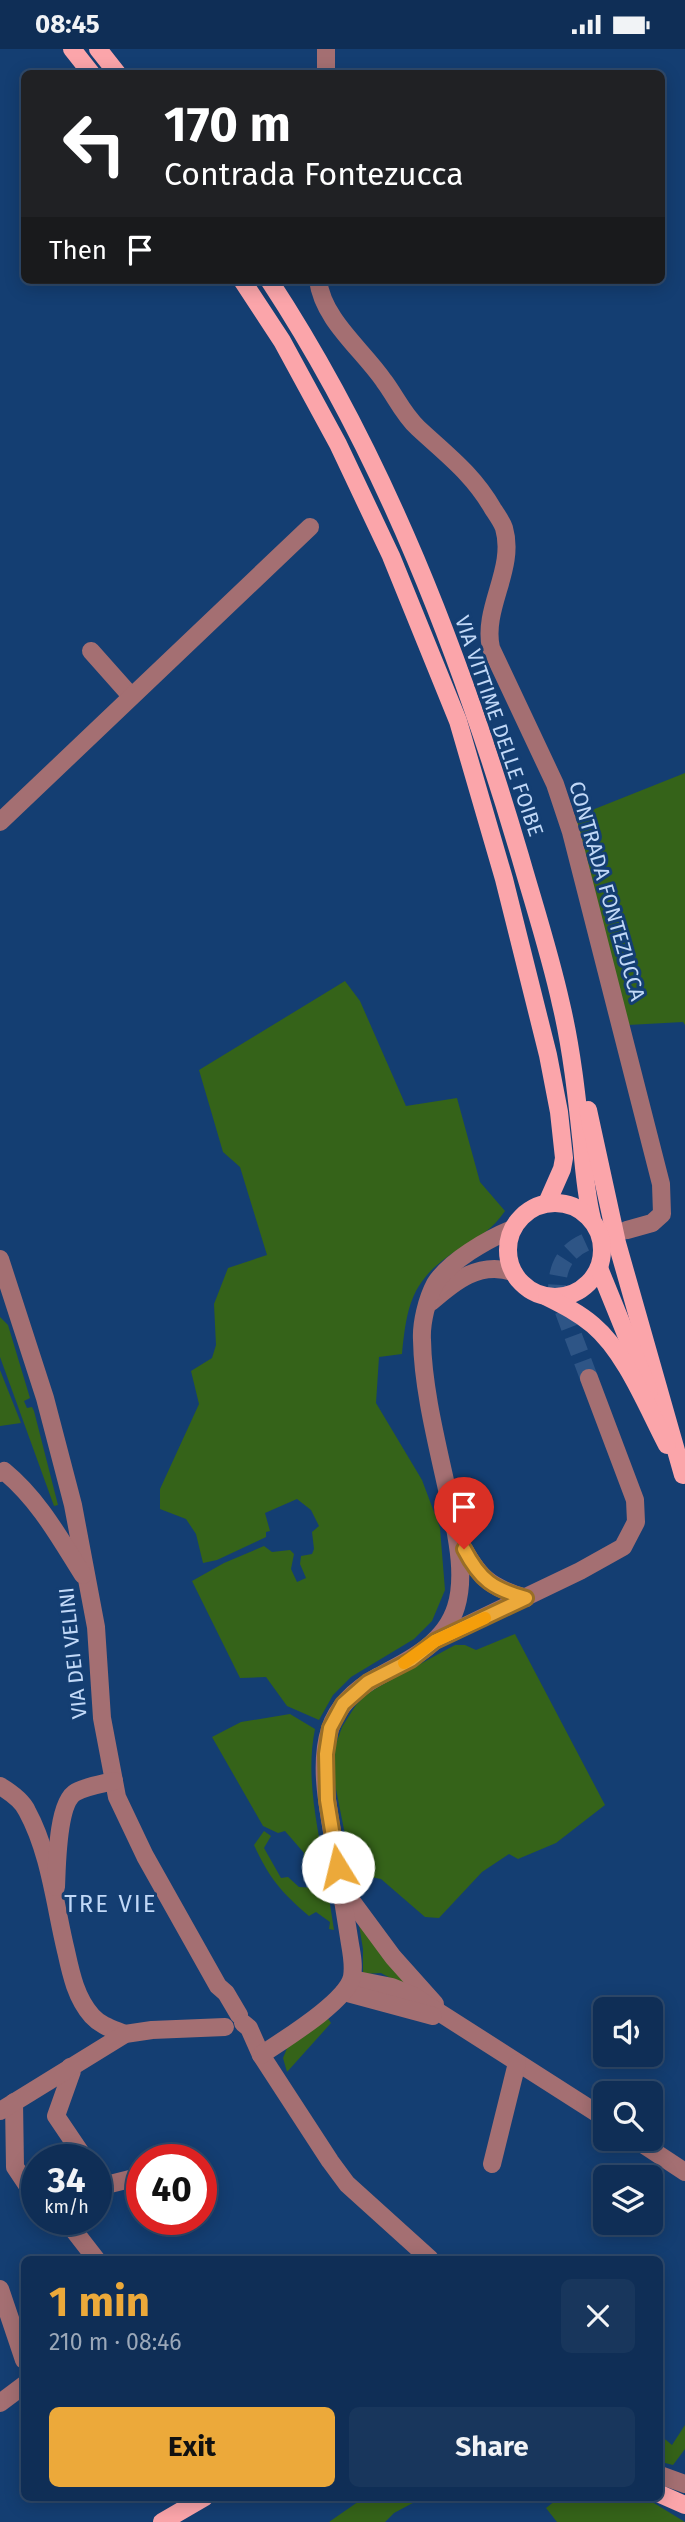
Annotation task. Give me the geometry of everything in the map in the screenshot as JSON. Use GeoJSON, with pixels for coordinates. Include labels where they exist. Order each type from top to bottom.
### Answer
{"type":"FeatureCollection","features":[{"type":"Feature","properties":{"kind":"main road"},"geometry":{"type":"LineString","coordinates":[[72,49],[88,70]]}},
{"type":"Feature","properties":{"kind":"main road"},"geometry":{"type":"LineString","coordinates":[[97,49],[114,70]]}},
{"type":"Feature","properties":{"kind":"main road","name":"VIA VITTIME DELLE FOIBE"},"geometry":{"type":"LineString","coordinates":[[245,284],[282,341],[338,444],[391,556],[458,721],[505,879],[548,1055],[559,1112],[564,1158],[547,1203]]}},
{"type":"Feature","properties":{"kind":"main road","name":"VIA VITTIME DELLE FOIBE"},"geometry":{"type":"LineString","coordinates":[[272,284],[297,323],[369,457],[422,575],[500,786],[562,1009],[577,1099],[587,1200],[592,1219]]}},
{"type":"Feature","properties":{"kind":"main road"},"geometry":{"type":"LineString","coordinates":[[562,1009],[617,1243],[684,1477]]}},
{"type":"Feature","properties":{"kind":"main road"},"geometry":{"type":"LineString","coordinates":[[547,1297],[563,1297],[578,1292],[591,1282],[603,1256],[603,1243],[592,1219],[579,1209],[564,1203],[547,1203],[527,1212],[512,1229],[508,1258],[513,1272],[522,1284],[533,1292],[576,1312],[609,1342],[684,1477]]}},
{"type":"Feature","properties":{"kind":"main road"},"geometry":{"type":"LineString","coordinates":[[599,1268],[684,1477]]}},
{"type":"Feature","properties":{"kind":"main road"},"geometry":{"type":"LineString","coordinates":[[162,2522],[198,2501]]}},
{"type":"Feature","properties":{"kind":"street"},"geometry":{"type":"LineString","coordinates":[[326,49],[326,70]]}},
{"type":"Feature","properties":{"kind":"street","name":"CONTRADA FONTEZUCCA"},"geometry":{"type":"LineString","coordinates":[[319,284],[326,305],[336,322],[385,382],[403,411],[455,459],[488,499],[504,527],[505,566],[488,637],[555,784],[571,832],[661,1184],[662,1214],[652,1223],[627,1230]]}},
{"type":"Feature","properties":{"kind":"street"},"geometry":{"type":"LineString","coordinates":[[0,823],[310,527]]}},
{"type":"Feature","properties":{"kind":"street"},"geometry":{"type":"LineString","coordinates":[[91,651],[131,696]]}},
{"type":"Feature","properties":{"kind":"street"},"geometry":{"type":"LineString","coordinates":[[261,2055],[320,2014],[348,1985],[353,1963],[327,1800],[326,1754],[330,1728],[343,1704],[353,1693],[368,1682],[411,1660],[435,1641],[447,1626],[458,1598],[460,1576],[456,1535],[428,1388],[422,1339],[428,1305],[435,1285],[446,1269],[512,1229]]}},
{"type":"Feature","properties":{"kind":"street","name":"VIA DEI VELINI"},"geometry":{"type":"LineString","coordinates":[[0,1259],[62,1461],[89,1584],[96,1627],[102,1718],[117,1797],[145,1856],[218,1986],[231,2021]]}},
{"type":"Feature","properties":{"kind":"street"},"geometry":{"type":"LineString","coordinates":[[428,1305],[465,1276],[481,1269],[513,1272]]}},
{"type":"Feature","properties":{"kind":"street"},"geometry":{"type":"LineString","coordinates":[[435,1641],[623,1548],[636,1522],[635,1500],[589,1378]]}},
{"type":"Feature","properties":{"kind":"street"},"geometry":{"type":"LineString","coordinates":[[0,1473],[4,1471],[25,1489],[89,1584]]}},
{"type":"Feature","properties":{"kind":"street"},"geometry":{"type":"LineString","coordinates":[[456,1535],[478,1573],[492,1586],[526,1598]]}},
{"type":"Feature","properties":{"kind":"street"},"geometry":{"type":"LineString","coordinates":[[56,1908],[61,1815],[67,1799],[75,1792],[114,1781]]}},
{"type":"Feature","properties":{"kind":"street"},"geometry":{"type":"LineString","coordinates":[[0,1786],[27,1809],[39,1840],[73,1980],[84,2004],[93,2017],[105,2026],[125,2034]]}},
{"type":"Feature","properties":{"kind":"street"},"geometry":{"type":"LineString","coordinates":[[341,1886],[393,1957],[450,2020]]}},
{"type":"Feature","properties":{"kind":"street"},"geometry":{"type":"LineString","coordinates":[[348,1985],[392,1987],[412,1995],[593,2111]]}},
{"type":"Feature","properties":{"kind":"street"},"geometry":{"type":"LineString","coordinates":[[21,2176],[15,2167],[7,2107],[125,2034],[206,2027],[231,2021],[261,2055],[347,2184],[421,2256]]}},
{"type":"Feature","properties":{"kind":"street"},"geometry":{"type":"LineString","coordinates":[[492,2164],[517,2063]]}},
{"type":"Feature","properties":{"kind":"street"},"geometry":{"type":"LineString","coordinates":[[70,2067],[72,2071],[56,2116],[75,2144]]}},
{"type":"Feature","properties":{"kind":"street"},"geometry":{"type":"LineString","coordinates":[[653,2151],[685,2172]]}},
{"type":"Feature","properties":{"kind":"street"},"geometry":{"type":"LineString","coordinates":[[77,2235],[94,2256]]}},
{"type":"Feature","properties":{"kind":"street"},"geometry":{"type":"LineString","coordinates":[[0,2290],[21,2351]]}},
{"type":"Feature","properties":{"kind":"street"},"geometry":{"type":"LineString","coordinates":[[0,2403],[21,2387]]}},
{"type":"Feature","properties":{"kind":"street"},"geometry":{"type":"LineString","coordinates":[[665,2487],[685,2484]]}},
{"type":"Feature","properties":{"kind":"street"},"geometry":{"type":"LineString","coordinates":[[665,2487],[685,2505]]}},
{"type":"Feature","properties":{"kind":"green space"},"geometry":{"type":"Polygon","coordinates":[[[685,773],[685,1025],[683,1022],[628,1025],[572,818],[685,773]]]}},
{"type":"Feature","properties":{"kind":"green space"},"geometry":{"type":"Polygon","coordinates":[[[345,981],[360,1001],[406,1106],[457,1098],[480,1182],[505,1211],[485,1233],[431,1270],[415,1293],[410,1306],[402,1354],[379,1357],[376,1403],[422,1480],[440,1528],[445,1590],[432,1621],[414,1639],[351,1677],[333,1695],[319,1720],[287,1706],[266,1677],[240,1678],[192,1581],[224,1563],[264,1546],[272,1552],[290,1550],[294,1554],[291,1569],[297,1582],[306,1578],[300,1564],[301,1556],[312,1554],[312,1532],[319,1526],[311,1510],[297,1499],[265,1513],[270,1531],[266,1532],[266,1537],[217,1560],[203,1563],[196,1534],[186,1519],[160,1509],[160,1489],[199,1404],[191,1371],[212,1358],[216,1345],[214,1304],[228,1268],[267,1255],[240,1167],[223,1152],[199,1070],[345,981]]]}},
{"type":"Feature","properties":{"kind":"green space"},"geometry":{"type":"Polygon","coordinates":[[[0,1317],[8,1325],[30,1398],[24,1401],[27,1408],[32,1407],[34,1411],[58,1505],[54,1506],[0,1357],[0,1317]]]}},
{"type":"Feature","properties":{"kind":"green space"},"geometry":{"type":"Polygon","coordinates":[[[0,1370],[21,1423],[0,1426],[0,1370]]]}},
{"type":"Feature","properties":{"kind":"green space"},"geometry":{"type":"Polygon","coordinates":[[[515,1634],[605,1805],[556,1843],[518,1859],[509,1854],[482,1872],[439,1918],[425,1917],[381,1879],[355,1874],[335,1784],[334,1750],[342,1727],[356,1705],[369,1692],[455,1645],[465,1645],[476,1650],[515,1634]]]}},
{"type":"Feature","properties":{"kind":"green space"},"geometry":{"type":"Polygon","coordinates":[[[290,1714],[315,1729],[312,1784],[326,1876],[317,1876],[303,1860],[304,1853],[285,1831],[278,1833],[263,1826],[212,1737],[241,1722],[290,1714]]]}},
{"type":"Feature","properties":{"kind":"green space"},"geometry":{"type":"Polygon","coordinates":[[[264,1831],[271,1836],[264,1848],[281,1878],[288,1877],[299,1887],[317,1888],[327,1885],[334,1930],[329,1929],[330,1922],[316,1912],[309,1916],[271,1876],[254,1845],[264,1831]]]}},
{"type":"Feature","properties":{"kind":"green space"},"geometry":{"type":"Polygon","coordinates":[[[358,1919],[409,1988],[381,1973],[363,1974],[363,1949],[358,1919]]]}},
{"type":"Feature","properties":{"kind":"green space"},"geometry":{"type":"Polygon","coordinates":[[[327,2017],[331,2023],[287,2072],[283,2058],[288,2046],[327,2017]]]}},
{"type":"Feature","properties":{"kind":"green space"},"geometry":{"type":"Polygon","coordinates":[[[685,2425],[685,2449],[673,2465],[663,2461],[663,2438],[672,2445],[685,2425]]]}},
{"type":"Feature","properties":{"kind":"green space"},"geometry":{"type":"Polygon","coordinates":[[[359,2501],[416,2501],[394,2513],[385,2522],[329,2522],[359,2501]]]}},
{"type":"Feature","properties":{"kind":"green space"},"geometry":{"type":"Polygon","coordinates":[[[555,2501],[651,2501],[685,2522],[557,2522],[546,2508],[555,2501]]]}},
{"type":"Feature","properties":{"kind":"tunnel"},"geometry":{"type":"LineString","coordinates":[[589,1378],[557,1293],[558,1277],[568,1254],[577,1247],[587,1241],[627,1230]]}},
{"type":"Feature","properties":{"kind":"slow traffic"},"geometry":{"type":"LineString","coordinates":[[404,1663],[435,1641],[485,1618]]}},
{"type":"Feature","properties":{"kind":"district","name":"TRE VIE"},"geometry":{"type":"Point","coordinates":[111,1904]}},
{"type":"Feature","properties":{"kind":"route"},"geometry":{"type":"LineString","coordinates":[[338,1867],[327,1800],[326,1754],[330,1728],[343,1704],[368,1682],[411,1660],[435,1641],[526,1598],[492,1586],[478,1573],[464,1549]]}}]}
